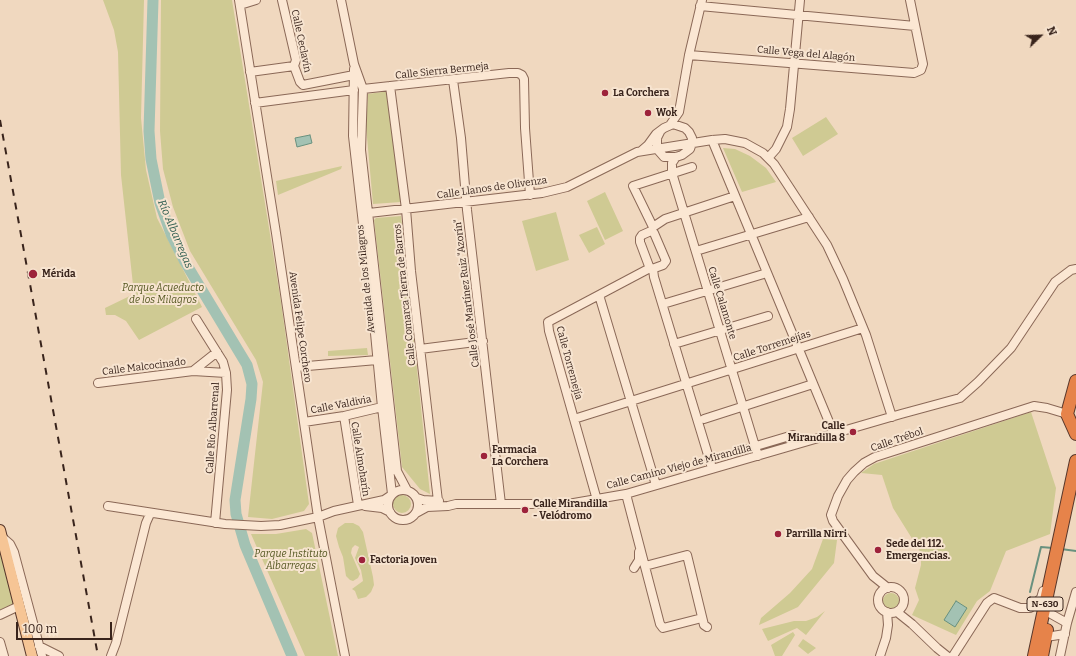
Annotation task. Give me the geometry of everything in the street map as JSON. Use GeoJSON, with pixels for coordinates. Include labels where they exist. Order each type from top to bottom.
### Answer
{"type":"FeatureCollection","features":[{"type":"Feature","properties":{"kind":"highway"},"geometry":{"type":"LineString","coordinates":[[1076,381],[1072,416],[1076,434]]}},
{"type":"Feature","properties":{"kind":"highway","name":"N-630"},"geometry":{"type":"LineString","coordinates":[[1042,656],[1051,614],[1076,461]]}},
{"type":"Feature","properties":{"kind":"highway","name":"N-630"},"geometry":{"type":"LineString","coordinates":[[1034,656],[1061,547],[1076,500]]}},
{"type":"Feature","properties":{"kind":"main road"},"geometry":{"type":"LineString","coordinates":[[1,534],[3,549],[32,656]]}},
{"type":"Feature","properties":{"kind":"street"},"geometry":{"type":"LineString","coordinates":[[240,3],[256,0]]}},
{"type":"Feature","properties":{"kind":"street","name":"Calle Ceclavín"},"geometry":{"type":"LineString","coordinates":[[282,0],[296,60],[294,66],[300,82],[303,85],[354,75]]}},
{"type":"Feature","properties":{"kind":"street","name":"Avenida de los Milagros"},"geometry":{"type":"LineString","coordinates":[[341,0],[354,64],[364,89],[361,150],[397,471],[407,490]]}},
{"type":"Feature","properties":{"kind":"street"},"geometry":{"type":"LineString","coordinates":[[800,0],[790,109],[786,127],[776,149],[768,158],[827,245],[863,328],[892,418]]}},
{"type":"Feature","properties":{"kind":"street"},"geometry":{"type":"LineString","coordinates":[[640,151],[648,145],[656,134],[670,125],[679,112],[689,55],[701,3],[799,15],[915,26],[910,0]]}},
{"type":"Feature","properties":{"kind":"street","name":"Avenida Felipe Corchero"},"geometry":{"type":"LineString","coordinates":[[240,3],[318,517],[345,656]]}},
{"type":"Feature","properties":{"kind":"street","name":"Calle Vega del Alagón"},"geometry":{"type":"LineString","coordinates":[[689,55],[914,73],[921,70],[923,64],[915,26]]}},
{"type":"Feature","properties":{"kind":"street","name":"Avenida de los Milagros"},"geometry":{"type":"LineString","coordinates":[[354,64],[355,98],[353,136],[391,495]]}},
{"type":"Feature","properties":{"kind":"street"},"geometry":{"type":"LineString","coordinates":[[250,72],[294,66]]}},
{"type":"Feature","properties":{"kind":"street","name":"Calle Sierra Bermeja"},"geometry":{"type":"LineString","coordinates":[[364,89],[509,73],[518,73],[522,75],[524,79],[525,128],[530,195]]}},
{"type":"Feature","properties":{"kind":"street","name":"Calle José Martínez Ruiz \"Azorín\""},"geometry":{"type":"LineString","coordinates":[[453,80],[461,138],[466,202],[501,504]]}},
{"type":"Feature","properties":{"kind":"street","name":"Calle Comarca Tierra de Barros"},"geometry":{"type":"LineString","coordinates":[[390,86],[406,209],[411,271],[438,501]]}},
{"type":"Feature","properties":{"kind":"street"},"geometry":{"type":"LineString","coordinates":[[255,103],[354,90]]}},
{"type":"Feature","properties":{"kind":"street"},"geometry":{"type":"LineString","coordinates":[[679,112],[685,128]]}},
{"type":"Feature","properties":{"kind":"street"},"geometry":{"type":"LineString","coordinates":[[660,132],[657,138],[658,149],[664,157],[674,160],[690,149],[692,138],[685,128],[677,124],[670,125]]}},
{"type":"Feature","properties":{"kind":"street","name":"Calle Llanos de Olivenza"},"geometry":{"type":"LineString","coordinates":[[369,213],[542,194],[567,187],[640,151],[725,138],[745,143],[763,153],[768,158]]}},
{"type":"Feature","properties":{"kind":"street"},"geometry":{"type":"LineString","coordinates":[[712,140],[834,434]]}},
{"type":"Feature","properties":{"kind":"street","name":"Calle Calamonte"},"geometry":{"type":"LineString","coordinates":[[674,160],[672,173],[758,456]]}},
{"type":"Feature","properties":{"kind":"street"},"geometry":{"type":"LineString","coordinates":[[652,229],[633,186],[692,167]]}},
{"type":"Feature","properties":{"kind":"street"},"geometry":{"type":"LineString","coordinates":[[712,468],[651,268],[640,242],[640,238],[665,219],[735,196]]}},
{"type":"Feature","properties":{"kind":"street"},"geometry":{"type":"LineString","coordinates":[[696,251],[809,217]]}},
{"type":"Feature","properties":{"kind":"street","name":"Calle Torremejía"},"geometry":{"type":"LineString","coordinates":[[597,500],[549,331],[548,322],[651,268],[663,265],[666,262],[666,259],[652,229]]}},
{"type":"Feature","properties":{"kind":"street","name":"Calle Camino Viejo de Mirandilla"},"geometry":{"type":"LineString","coordinates":[[417,498],[456,504],[568,504],[597,500],[626,494],[712,468],[960,398],[1011,348],[1055,282],[1074,270]]}},
{"type":"Feature","properties":{"kind":"street"},"geometry":{"type":"LineString","coordinates":[[662,304],[767,273]]}},
{"type":"Feature","properties":{"kind":"street"},"geometry":{"type":"LineString","coordinates":[[599,295],[656,485]]}},
{"type":"Feature","properties":{"kind":"street"},"geometry":{"type":"LineString","coordinates":[[674,344],[768,316]]}},
{"type":"Feature","properties":{"kind":"street","name":"Calle Río Albarrenal"},"geometry":{"type":"LineString","coordinates":[[196,319],[218,352],[226,373],[227,390],[215,523]]}},
{"type":"Feature","properties":{"kind":"street","name":"Calle Torremejías"},"geometry":{"type":"LineString","coordinates":[[686,383],[863,328]]}},
{"type":"Feature","properties":{"kind":"street"},"geometry":{"type":"LineString","coordinates":[[420,348],[483,341]]}},
{"type":"Feature","properties":{"kind":"street","name":"Calle Malcocinado"},"geometry":{"type":"LineString","coordinates":[[192,371],[218,352]]}},
{"type":"Feature","properties":{"kind":"street"},"geometry":{"type":"LineString","coordinates":[[296,366],[377,360]]}},
{"type":"Feature","properties":{"kind":"street","name":"Calle Malcocinado"},"geometry":{"type":"LineString","coordinates":[[98,383],[192,371],[226,373]]}},
{"type":"Feature","properties":{"kind":"street"},"geometry":{"type":"LineString","coordinates":[[574,419],[686,383]]}},
{"type":"Feature","properties":{"kind":"street"},"geometry":{"type":"LineString","coordinates":[[704,419],[813,384]]}},
{"type":"Feature","properties":{"kind":"street","name":"Calle Trébol"},"geometry":{"type":"LineString","coordinates":[[880,594],[873,576],[833,521],[831,515],[842,488],[854,472],[876,457],[1034,406],[1047,408],[1072,416]]}},
{"type":"Feature","properties":{"kind":"street","name":"Calle Valdivia"},"geometry":{"type":"LineString","coordinates":[[304,422],[344,416],[382,407]]}},
{"type":"Feature","properties":{"kind":"street","name":"Calle Almoharín"},"geometry":{"type":"LineString","coordinates":[[344,416],[358,505]]}},
{"type":"Feature","properties":{"kind":"street"},"geometry":{"type":"LineString","coordinates":[[736,452],[793,435]]}},
{"type":"Feature","properties":{"kind":"street"},"geometry":{"type":"LineString","coordinates":[[108,506],[150,514],[215,523],[260,526],[280,526],[318,517],[358,505],[384,500],[397,491],[407,490],[412,492],[417,498],[418,508],[416,513],[408,520],[403,520],[397,519],[390,512],[382,508],[358,505]]}},
{"type":"Feature","properties":{"kind":"street"},"geometry":{"type":"LineString","coordinates":[[626,494],[660,624],[663,628],[702,618]]}},
{"type":"Feature","properties":{"kind":"street"},"geometry":{"type":"LineString","coordinates":[[390,512],[388,507],[391,495]]}},
{"type":"Feature","properties":{"kind":"street","name":"Calle Camino Viejo de Mirandilla"},"geometry":{"type":"LineString","coordinates":[[416,513],[427,507],[456,504]]}},
{"type":"Feature","properties":{"kind":"street"},"geometry":{"type":"LineString","coordinates":[[111,656],[116,643],[146,523],[150,514]]}},
{"type":"Feature","properties":{"kind":"street"},"geometry":{"type":"LineString","coordinates":[[1,534],[10,544],[14,552],[42,656]]}},
{"type":"Feature","properties":{"kind":"street"},"geometry":{"type":"LineString","coordinates":[[953,656],[987,603],[994,598],[1020,608],[1030,608],[1036,605],[1041,598],[1051,559],[1061,547]]}},
{"type":"Feature","properties":{"kind":"street"},"geometry":{"type":"LineString","coordinates":[[634,568],[639,560],[640,548]]}},
{"type":"Feature","properties":{"kind":"street"},"geometry":{"type":"LineString","coordinates":[[645,566],[687,555],[702,618],[704,625],[707,627]]}},
{"type":"Feature","properties":{"kind":"street","name":"Calle Trébol"},"geometry":{"type":"LineString","coordinates":[[873,576],[888,588]]}},
{"type":"Feature","properties":{"kind":"street"},"geometry":{"type":"LineString","coordinates":[[880,656],[886,638],[888,625],[895,611],[904,599],[901,592],[896,588],[888,588],[880,594],[880,605],[895,611],[912,624],[946,656]]}},
{"type":"Feature","properties":{"kind":"street"},"geometry":{"type":"LineString","coordinates":[[1060,656],[1067,623],[1076,592]]}},
{"type":"Feature","properties":{"kind":"street"},"geometry":{"type":"LineString","coordinates":[[0,615],[19,606]]}},
{"type":"Feature","properties":{"kind":"street"},"geometry":{"type":"LineString","coordinates":[[1051,614],[1067,623]]}},
{"type":"Feature","properties":{"kind":"street"},"geometry":{"type":"LineString","coordinates":[[1046,638],[1065,634]]}},
{"type":"Feature","properties":{"kind":"street"},"geometry":{"type":"LineString","coordinates":[[0,642],[4,656]]}},
{"type":"Feature","properties":{"kind":"street"},"geometry":{"type":"LineString","coordinates":[[116,643],[119,656]]}},
{"type":"Feature","properties":{"kind":"street"},"geometry":{"type":"LineString","coordinates":[[39,646],[59,656]]}},
{"type":"Feature","properties":{"kind":"green space","name":"Parque Acueducto de los Milagros"},"geometry":{"type":"Polygon","coordinates":[[[103,0],[144,0],[141,118],[146,170],[157,218],[202,307],[139,340],[126,321],[115,315],[106,315],[105,308],[134,294],[121,175],[118,52],[114,30],[103,0]]]}},
{"type":"Feature","properties":{"kind":"green space"},"geometry":{"type":"Polygon","coordinates":[[[161,0],[232,0],[281,302],[309,504],[304,511],[272,519],[248,517],[263,382],[256,360],[190,251],[173,207],[163,169],[160,131],[161,0]]]}},
{"type":"Feature","properties":{"kind":"green space"},"geometry":{"type":"Polygon","coordinates":[[[389,91],[401,202],[373,204],[366,126],[368,94],[389,91]]]}},
{"type":"Feature","properties":{"kind":"green space"},"geometry":{"type":"Polygon","coordinates":[[[826,117],[838,134],[803,156],[792,138],[826,117]]]}},
{"type":"Feature","properties":{"kind":"green space"},"geometry":{"type":"Polygon","coordinates":[[[723,148],[735,149],[750,156],[766,168],[776,182],[742,192],[723,148]]]}},
{"type":"Feature","properties":{"kind":"green space"},"geometry":{"type":"Polygon","coordinates":[[[342,166],[341,169],[278,195],[276,181],[342,166]]]}},
{"type":"Feature","properties":{"kind":"green space"},"geometry":{"type":"Polygon","coordinates":[[[605,192],[623,231],[605,240],[587,201],[605,192]]]}},
{"type":"Feature","properties":{"kind":"green space"},"geometry":{"type":"Polygon","coordinates":[[[556,212],[569,260],[536,271],[522,221],[556,212]]]}},
{"type":"Feature","properties":{"kind":"green space"},"geometry":{"type":"Polygon","coordinates":[[[401,216],[430,494],[420,489],[402,467],[374,220],[376,218],[401,216]]]}},
{"type":"Feature","properties":{"kind":"green space"},"geometry":{"type":"Polygon","coordinates":[[[597,227],[605,244],[589,253],[579,235],[597,227]]]}},
{"type":"Feature","properties":{"kind":"green space"},"geometry":{"type":"Polygon","coordinates":[[[367,348],[368,355],[328,356],[328,351],[367,348]]]}},
{"type":"Feature","properties":{"kind":"green space"},"geometry":{"type":"Polygon","coordinates":[[[1031,412],[1056,488],[1050,534],[1006,551],[990,591],[977,601],[956,635],[912,615],[919,600],[915,588],[921,565],[921,553],[893,508],[882,475],[861,473],[874,464],[1031,412]]]}},
{"type":"Feature","properties":{"kind":"green space"},"geometry":{"type":"Polygon","coordinates":[[[398,495],[406,495],[411,500],[409,511],[406,513],[398,513],[393,508],[393,500],[398,495]]]}},
{"type":"Feature","properties":{"kind":"green space","name":"Factoria Joven"},"geometry":{"type":"Polygon","coordinates":[[[345,523],[353,523],[359,526],[363,532],[373,577],[374,585],[371,592],[366,597],[358,599],[355,591],[352,589],[363,581],[361,570],[355,558],[359,547],[355,545],[352,548],[351,553],[360,574],[358,578],[353,581],[346,576],[343,557],[336,536],[338,528],[345,523]]]}},
{"type":"Feature","properties":{"kind":"green space","name":"Parque Instituto Albarregas"},"geometry":{"type":"Polygon","coordinates":[[[306,529],[312,533],[338,656],[305,656],[251,534],[276,534],[306,529]]]}},
{"type":"Feature","properties":{"kind":"green space"},"geometry":{"type":"Polygon","coordinates":[[[823,539],[837,540],[834,563],[798,607],[759,625],[761,618],[790,593],[812,569],[823,539]]]}},
{"type":"Feature","properties":{"kind":"green space"},"geometry":{"type":"Polygon","coordinates":[[[0,553],[4,553],[15,604],[0,612],[0,553]]]}},
{"type":"Feature","properties":{"kind":"green space"},"geometry":{"type":"Polygon","coordinates":[[[888,593],[894,593],[899,598],[897,607],[894,609],[888,609],[883,604],[883,598],[888,593]]]}},
{"type":"Feature","properties":{"kind":"green space"},"geometry":{"type":"Polygon","coordinates":[[[825,611],[806,635],[797,628],[768,641],[762,629],[794,621],[806,621],[817,617],[825,611]]]}},
{"type":"Feature","properties":{"kind":"green space"},"geometry":{"type":"Polygon","coordinates":[[[793,632],[795,635],[782,656],[775,656],[771,645],[793,632]]]}},
{"type":"Feature","properties":{"kind":"green space"},"geometry":{"type":"Polygon","coordinates":[[[803,639],[816,648],[808,654],[798,646],[803,639]]]}},
{"type":"Feature","properties":{"kind":"shaded area"},"geometry":{"type":"Polygon","coordinates":[[[310,135],[312,143],[297,147],[295,138],[310,135]]]}},
{"type":"Feature","properties":{"kind":"shaded area"},"geometry":{"type":"Polygon","coordinates":[[[956,601],[967,608],[955,627],[944,620],[956,601]]]}},
{"type":"Feature","properties":{"kind":"waterway","name":"Río Albarregas"},"geometry":{"type":"LineString","coordinates":[[153,0],[149,131],[151,159],[160,203],[171,234],[185,262],[247,365],[252,384],[251,399],[235,500],[236,514],[245,545],[292,656]]}},
{"type":"Feature","properties":{"kind":"waterway"},"geometry":{"type":"LineString","coordinates":[[1030,592],[1041,547],[1053,548]]}},
{"type":"Feature","properties":{"kind":"waterway"},"geometry":{"type":"LineString","coordinates":[[1061,549],[1076,551]]}},
{"type":"Feature","properties":{"kind":"railway"},"geometry":{"type":"LineString","coordinates":[[0,120],[98,656]]}},
{"type":"Feature","properties":{"kind":"place","name":"La Corchera"},"geometry":{"type":"Point","coordinates":[605,93]}},
{"type":"Feature","properties":{"kind":"place","name":"Wok"},"geometry":{"type":"Point","coordinates":[648,113]}},
{"type":"Feature","properties":{"kind":"place","name":"Mérida"},"geometry":{"type":"Point","coordinates":[33,274]}},
{"type":"Feature","properties":{"kind":"place","name":"Calle Mirandilla 8"},"geometry":{"type":"Point","coordinates":[853,432]}},
{"type":"Feature","properties":{"kind":"place","name":"Farmacia La Corchera"},"geometry":{"type":"Point","coordinates":[484,456]}},
{"type":"Feature","properties":{"kind":"place","name":"Calle Mirandilla - Velódromo"},"geometry":{"type":"Point","coordinates":[525,510]}},
{"type":"Feature","properties":{"kind":"place","name":"Parrilla Nirri"},"geometry":{"type":"Point","coordinates":[778,534]}},
{"type":"Feature","properties":{"kind":"place","name":"Sede del 112. Emergencias."},"geometry":{"type":"Point","coordinates":[878,550]}},
{"type":"Feature","properties":{"kind":"place","name":"Factoria Joven"},"geometry":{"type":"Point","coordinates":[362,560]}}]}
